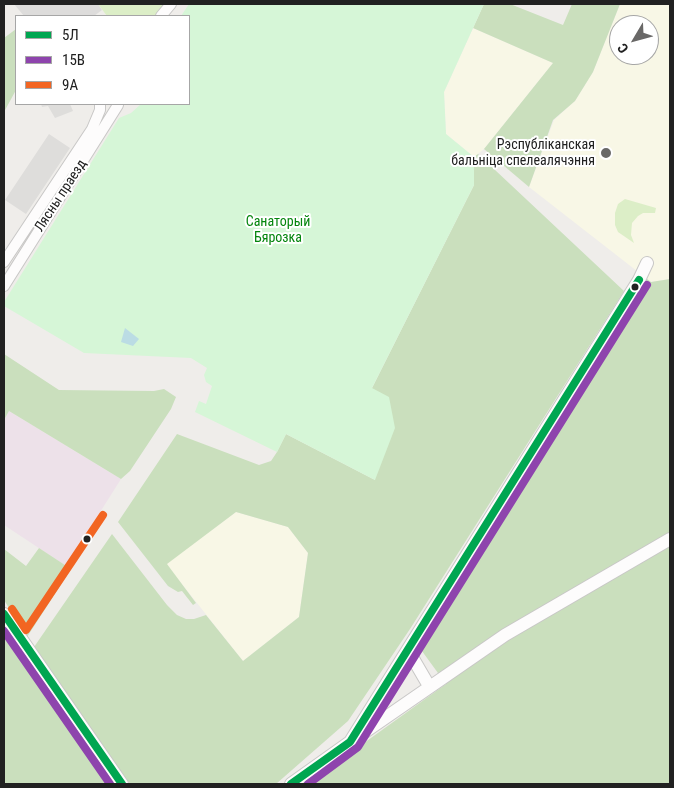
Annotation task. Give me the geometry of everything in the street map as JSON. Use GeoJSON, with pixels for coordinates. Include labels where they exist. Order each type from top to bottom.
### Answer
{"type":"FeatureCollection","features":[{"type":"Feature","properties":{"kind":"street"},"geometry":{"type":"LineString","coordinates":[[162,15],[171,4]]}},
{"type":"Feature","properties":{"kind":"street","name":"Лясны праезд"},"geometry":{"type":"LineString","coordinates":[[4,262],[92,129],[101,105]]}},
{"type":"Feature","properties":{"kind":"street","name":"Лясны праезд"},"geometry":{"type":"LineString","coordinates":[[4,286],[119,105]]}},
{"type":"Feature","properties":{"kind":"street"},"geometry":{"type":"LineString","coordinates":[[350,742],[639,280],[647,264]]}},
{"type":"Feature","properties":{"kind":"street"},"geometry":{"type":"LineString","coordinates":[[291,784],[506,634],[670,539]]}},
{"type":"Feature","properties":{"kind":"street"},"geometry":{"type":"LineString","coordinates":[[4,614],[122,784]]}},
{"type":"Feature","properties":{"kind":"street"},"geometry":{"type":"LineString","coordinates":[[408,650],[429,686]]}},
{"type":"Feature","properties":{"kind":"shaded area"},"geometry":{"type":"Polygon","coordinates":[[[14,4],[98,4],[102,10],[95,15],[23,15],[14,4]]]}},
{"type":"Feature","properties":{"kind":"shaded area","name":"Рэспубліканская бальніца спелеалячэння"},"geometry":{"type":"Polygon","coordinates":[[[620,4],[670,4],[670,279],[651,282],[529,187],[554,120],[575,101],[593,72],[609,32],[609,65],[659,65],[659,15],[616,15],[620,4]]]}},
{"type":"Feature","properties":{"kind":"shaded area"},"geometry":{"type":"Polygon","coordinates":[[[473,28],[553,63],[484,149],[474,157],[446,134],[444,92],[473,28]]]}},
{"type":"Feature","properties":{"kind":"shaded area"},"geometry":{"type":"Polygon","coordinates":[[[41,105],[70,105],[73,111],[55,118],[48,106],[42,107],[41,105]]]}},
{"type":"Feature","properties":{"kind":"shaded area"},"geometry":{"type":"Polygon","coordinates":[[[49,134],[70,148],[26,214],[5,200],[49,134]]]}},
{"type":"Feature","properties":{"kind":"shaded area"},"geometry":{"type":"Polygon","coordinates":[[[9,411],[121,479],[66,566],[4,525],[4,420],[9,411]]]}},
{"type":"Feature","properties":{"kind":"shaded area"},"geometry":{"type":"Polygon","coordinates":[[[236,512],[288,527],[308,553],[299,617],[243,661],[166,564],[236,512]]]}},
{"type":"Feature","properties":{"kind":"green space"},"geometry":{"type":"Polygon","coordinates":[[[98,4],[169,4],[160,15],[106,15],[98,4]]]}},
{"type":"Feature","properties":{"kind":"green space","name":"Санаторый Бярозка"},"geometry":{"type":"Polygon","coordinates":[[[189,4],[484,4],[444,92],[446,134],[474,157],[474,185],[372,388],[389,397],[395,428],[375,480],[286,434],[277,452],[195,412],[199,401],[206,404],[212,386],[206,382],[204,375],[207,368],[191,358],[84,353],[4,306],[4,302],[119,118],[131,113],[140,105],[190,105],[190,15],[182,15],[189,4]]]}},
{"type":"Feature","properties":{"kind":"green space"},"geometry":{"type":"Polygon","coordinates":[[[484,4],[510,4],[563,25],[572,4],[620,4],[616,15],[609,15],[609,32],[593,72],[575,101],[553,120],[529,187],[484,149],[553,63],[473,28],[484,4]]]}},
{"type":"Feature","properties":{"kind":"green space"},"geometry":{"type":"Polygon","coordinates":[[[15,30],[15,92],[4,112],[4,38],[15,30]]]}},
{"type":"Feature","properties":{"kind":"green space"},"geometry":{"type":"Polygon","coordinates":[[[478,154],[624,291],[410,629],[348,721],[276,784],[130,784],[34,647],[112,534],[167,605],[177,615],[186,619],[194,619],[206,615],[243,661],[299,617],[308,553],[288,527],[236,512],[167,564],[196,603],[193,605],[182,591],[178,592],[168,586],[118,522],[177,434],[259,465],[271,461],[286,434],[375,480],[372,388],[474,185],[474,157],[478,154]]]}},
{"type":"Feature","properties":{"kind":"green space"},"geometry":{"type":"Polygon","coordinates":[[[625,199],[656,208],[655,213],[643,213],[632,223],[631,235],[634,243],[618,232],[615,225],[615,213],[618,204],[625,199]]]}},
{"type":"Feature","properties":{"kind":"green space"},"geometry":{"type":"Polygon","coordinates":[[[647,279],[651,282],[670,279],[670,784],[307,784],[446,684],[419,647],[647,279]]]}},
{"type":"Feature","properties":{"kind":"green space"},"geometry":{"type":"Polygon","coordinates":[[[4,354],[59,390],[154,391],[164,389],[176,397],[171,409],[130,471],[121,479],[9,411],[4,420],[4,354]]]}},
{"type":"Feature","properties":{"kind":"green space"},"geometry":{"type":"Polygon","coordinates":[[[39,548],[71,569],[27,637],[4,600],[4,549],[26,566],[39,548]]]}},
{"type":"Feature","properties":{"kind":"green space"},"geometry":{"type":"Polygon","coordinates":[[[4,624],[114,784],[4,784],[4,624]]]}},
{"type":"Feature","properties":{"kind":"water"},"geometry":{"type":"Polygon","coordinates":[[[125,328],[139,339],[133,346],[121,342],[125,328]]]}},
{"type":"Feature","properties":{"kind":"transit line","name":"5Л"},"geometry":{"type":"LineString","coordinates":[[291,784],[350,742],[639,280]]}},
{"type":"Feature","properties":{"kind":"transit line","name":"15В"},"geometry":{"type":"LineString","coordinates":[[308,784],[358,747],[647,285]]}},
{"type":"Feature","properties":{"kind":"transit line","name":"9А"},"geometry":{"type":"LineString","coordinates":[[12,609],[26,630],[103,515]]}},
{"type":"Feature","properties":{"kind":"transit line","name":"5Л"},"geometry":{"type":"LineString","coordinates":[[4,614],[122,784]]}},
{"type":"Feature","properties":{"kind":"transit line","name":"15В"},"geometry":{"type":"LineString","coordinates":[[4,631],[110,784]]}},
{"type":"Feature","properties":{"kind":"place","name":"Рэспубліканская бальніца спелеалячэння"},"geometry":{"type":"Point","coordinates":[606,153]}}]}
